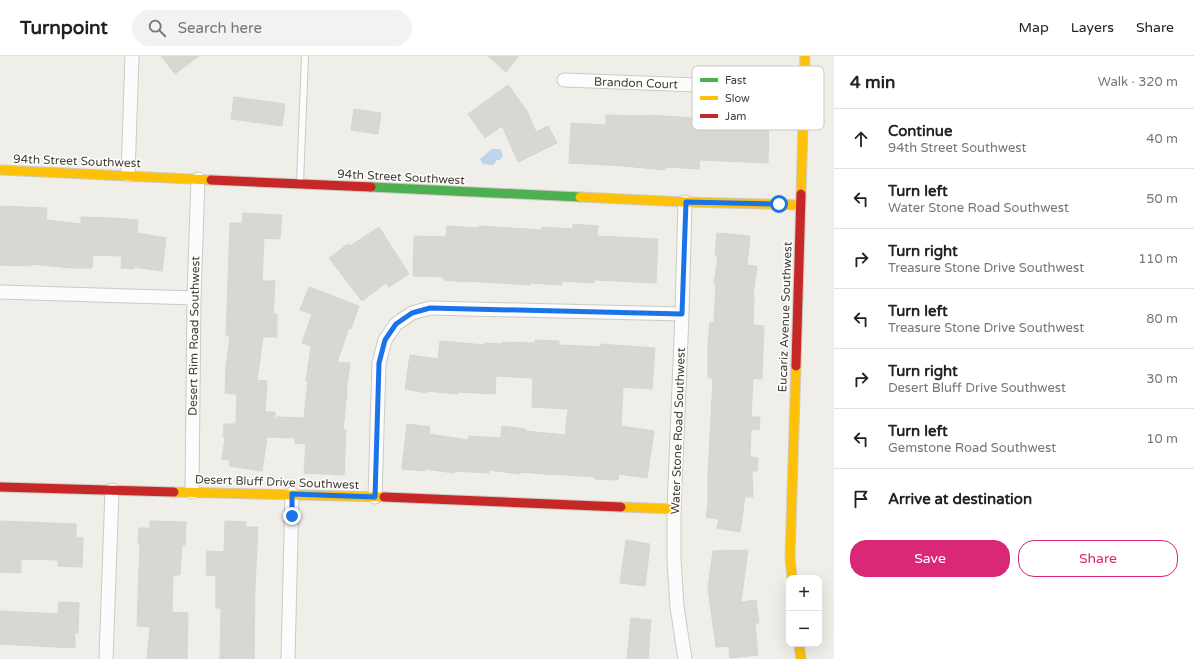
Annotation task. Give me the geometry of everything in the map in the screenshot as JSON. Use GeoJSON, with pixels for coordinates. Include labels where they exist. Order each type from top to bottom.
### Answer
{"type":"FeatureCollection","features":[{"type":"Feature","properties":{"kind":"street"},"geometry":{"type":"LineString","coordinates":[[128,175],[132,56]]}},
{"type":"Feature","properties":{"kind":"street","name":"Eucariz Avenue Southwest"},"geometry":{"type":"LineString","coordinates":[[805,56],[805,66]]}},
{"type":"Feature","properties":{"kind":"street","name":"Brandon Court"},"geometry":{"type":"LineString","coordinates":[[564,80],[692,85]]}},
{"type":"Feature","properties":{"kind":"street","name":"Eucariz Avenue Southwest"},"geometry":{"type":"LineString","coordinates":[[792,575],[790,557],[803,130]]}},
{"type":"Feature","properties":{"kind":"street","name":"94th Street Southwest"},"geometry":{"type":"LineString","coordinates":[[0,170],[686,202],[800,205]]}},
{"type":"Feature","properties":{"kind":"street","name":"Desert Rim Road Southwest"},"geometry":{"type":"LineString","coordinates":[[192,492],[194,298],[198,180]]}},
{"type":"Feature","properties":{"kind":"street","name":"Water Stone Road Southwest"},"geometry":{"type":"LineString","coordinates":[[685,659],[677,607],[674,560],[674,509],[686,202]]}},
{"type":"Feature","properties":{"kind":"street"},"geometry":{"type":"LineString","coordinates":[[0,292],[194,298]]}},
{"type":"Feature","properties":{"kind":"street"},"geometry":{"type":"LineString","coordinates":[[375,497],[379,363],[385,340],[396,324],[412,313],[430,308],[682,314]]}},
{"type":"Feature","properties":{"kind":"street","name":"Desert Bluff Drive Southwest"},"geometry":{"type":"LineString","coordinates":[[0,487],[292,494],[674,509]]}},
{"type":"Feature","properties":{"kind":"street"},"geometry":{"type":"LineString","coordinates":[[106,659],[112,490]]}},
{"type":"Feature","properties":{"kind":"street"},"geometry":{"type":"LineString","coordinates":[[288,659],[292,494]]}},
{"type":"Feature","properties":{"kind":"street"},"geometry":{"type":"LineString","coordinates":[[799,647],[801,659]]}},
{"type":"Feature","properties":{"kind":"lane"},"geometry":{"type":"LineString","coordinates":[[300,184],[305,56]]}},
{"type":"Feature","properties":{"kind":"water"},"geometry":{"type":"Polygon","coordinates":[[[492,149],[500,149],[503,155],[500,160],[497,160],[493,165],[483,164],[480,159],[492,149]]]}},
{"type":"Feature","properties":{"kind":"building"},"geometry":{"type":"Polygon","coordinates":[[[161,56],[199,56],[175,74],[161,56]]]}},
{"type":"Feature","properties":{"kind":"building"},"geometry":{"type":"Polygon","coordinates":[[[488,56],[519,56],[506,72],[488,56]]]}},
{"type":"Feature","properties":{"kind":"building"},"geometry":{"type":"Polygon","coordinates":[[[508,85],[527,111],[536,132],[548,126],[557,143],[518,162],[502,126],[485,138],[468,114],[508,85]]]}},
{"type":"Feature","properties":{"kind":"building"},"geometry":{"type":"Polygon","coordinates":[[[234,97],[285,104],[282,126],[231,119],[234,97]]]}},
{"type":"Feature","properties":{"kind":"building"},"geometry":{"type":"Polygon","coordinates":[[[354,109],[381,113],[378,134],[351,130],[354,109]]]}},
{"type":"Feature","properties":{"kind":"building"},"geometry":{"type":"Polygon","coordinates":[[[606,115],[650,115],[692,118],[692,130],[769,130],[768,163],[700,160],[699,169],[665,167],[665,170],[569,163],[571,123],[606,125],[606,115]]]}},
{"type":"Feature","properties":{"kind":"building"},"geometry":{"type":"Polygon","coordinates":[[[0,206],[47,208],[46,220],[81,224],[81,217],[138,220],[137,233],[166,238],[162,271],[134,267],[134,269],[121,268],[122,256],[93,255],[92,268],[71,268],[31,264],[31,266],[0,265],[0,206]]]}},
{"type":"Feature","properties":{"kind":"building"},"geometry":{"type":"Polygon","coordinates":[[[243,213],[282,215],[280,239],[264,238],[262,281],[275,281],[273,314],[277,314],[277,337],[263,337],[257,380],[267,381],[265,412],[275,412],[275,423],[277,417],[304,418],[308,381],[306,381],[311,346],[302,343],[312,314],[300,310],[309,287],[359,306],[351,329],[349,328],[337,362],[350,363],[343,430],[346,430],[344,475],[304,473],[306,444],[295,443],[295,438],[267,437],[262,471],[229,466],[230,460],[222,459],[225,437],[223,437],[224,424],[236,424],[237,394],[225,393],[226,367],[230,336],[226,336],[230,223],[242,223],[243,213]]]}},
{"type":"Feature","properties":{"kind":"building"},"geometry":{"type":"Polygon","coordinates":[[[573,224],[598,226],[597,236],[658,239],[656,283],[594,280],[594,283],[562,281],[562,285],[530,283],[530,285],[467,282],[444,280],[444,277],[413,276],[414,236],[446,237],[447,226],[479,228],[479,226],[542,230],[542,227],[573,229],[573,224]]]}},
{"type":"Feature","properties":{"kind":"building"},"geometry":{"type":"Polygon","coordinates":[[[379,227],[409,274],[389,287],[386,283],[362,301],[329,258],[348,244],[350,246],[379,227]]]}},
{"type":"Feature","properties":{"kind":"building"},"geometry":{"type":"Polygon","coordinates":[[[717,233],[750,236],[747,265],[757,266],[753,295],[753,325],[764,326],[762,379],[753,378],[751,417],[760,417],[759,430],[751,429],[750,457],[758,458],[757,471],[752,471],[753,497],[745,497],[740,532],[717,528],[719,519],[706,517],[708,505],[713,378],[708,378],[708,344],[710,322],[714,323],[716,284],[714,284],[718,256],[715,256],[717,233]]]}},
{"type":"Feature","properties":{"kind":"building"},"geometry":{"type":"Polygon","coordinates":[[[535,340],[559,341],[559,345],[600,347],[600,344],[655,348],[652,389],[623,387],[621,426],[654,431],[647,478],[619,474],[618,480],[554,474],[521,472],[520,474],[489,470],[489,473],[454,471],[454,473],[425,469],[425,471],[402,469],[407,424],[430,427],[429,434],[468,440],[469,436],[501,438],[502,426],[526,429],[526,431],[565,435],[568,409],[532,407],[533,378],[496,376],[495,394],[458,392],[458,394],[427,391],[427,393],[405,389],[410,355],[438,359],[440,341],[484,345],[484,343],[503,344],[503,342],[535,343],[535,340]]]}},
{"type":"Feature","properties":{"kind":"building"},"geometry":{"type":"Polygon","coordinates":[[[0,521],[76,524],[76,538],[83,538],[82,567],[58,566],[58,560],[21,559],[21,573],[0,572],[0,521]]]}},
{"type":"Feature","properties":{"kind":"building"},"geometry":{"type":"Polygon","coordinates":[[[150,521],[186,522],[185,545],[182,545],[180,575],[173,575],[172,612],[188,613],[187,659],[147,659],[150,627],[137,626],[140,543],[138,543],[139,528],[150,528],[150,521]]]}},
{"type":"Feature","properties":{"kind":"building"},"geometry":{"type":"Polygon","coordinates":[[[225,521],[246,522],[246,527],[258,527],[254,659],[220,659],[221,608],[216,608],[216,576],[206,575],[207,551],[224,552],[225,521]]]}},
{"type":"Feature","properties":{"kind":"building"},"geometry":{"type":"Polygon","coordinates":[[[626,540],[650,544],[645,586],[620,583],[626,540]]]}},
{"type":"Feature","properties":{"kind":"building"},"geometry":{"type":"Polygon","coordinates":[[[748,550],[741,602],[756,600],[759,623],[755,623],[758,655],[730,658],[729,646],[716,647],[708,588],[713,551],[748,550]]]}},
{"type":"Feature","properties":{"kind":"building"},"geometry":{"type":"Polygon","coordinates":[[[59,602],[79,603],[78,633],[75,632],[75,648],[0,644],[0,611],[58,614],[59,602]]]}},
{"type":"Feature","properties":{"kind":"building"},"geometry":{"type":"Polygon","coordinates":[[[631,618],[651,620],[648,659],[627,659],[631,618]]]}},
{"type":"Feature","properties":{"kind":"traffic: fast"},"geometry":{"type":"LineString","coordinates":[[371,187],[580,197]]}},
{"type":"Feature","properties":{"kind":"traffic: slow"},"geometry":{"type":"LineString","coordinates":[[805,56],[805,66]]}},
{"type":"Feature","properties":{"kind":"traffic: slow"},"geometry":{"type":"LineString","coordinates":[[801,194],[803,130]]}},
{"type":"Feature","properties":{"kind":"traffic: slow"},"geometry":{"type":"LineString","coordinates":[[0,170],[211,180]]}},
{"type":"Feature","properties":{"kind":"traffic: slow"},"geometry":{"type":"LineString","coordinates":[[580,197],[800,205]]}},
{"type":"Feature","properties":{"kind":"traffic: slow"},"geometry":{"type":"LineString","coordinates":[[792,575],[790,557],[796,366]]}},
{"type":"Feature","properties":{"kind":"traffic: slow"},"geometry":{"type":"LineString","coordinates":[[174,492],[384,497]]}},
{"type":"Feature","properties":{"kind":"traffic: slow"},"geometry":{"type":"LineString","coordinates":[[621,507],[674,509]]}},
{"type":"Feature","properties":{"kind":"traffic: slow"},"geometry":{"type":"LineString","coordinates":[[799,647],[801,659]]}},
{"type":"Feature","properties":{"kind":"traffic: jam"},"geometry":{"type":"LineString","coordinates":[[211,180],[371,187]]}},
{"type":"Feature","properties":{"kind":"traffic: jam"},"geometry":{"type":"LineString","coordinates":[[796,366],[801,194]]}},
{"type":"Feature","properties":{"kind":"traffic: jam"},"geometry":{"type":"LineString","coordinates":[[0,487],[174,492]]}},
{"type":"Feature","properties":{"kind":"traffic: jam"},"geometry":{"type":"LineString","coordinates":[[384,497],[621,507]]}},
{"type":"Feature","properties":{"kind":"route"},"geometry":{"type":"LineString","coordinates":[[292,516],[292,494],[375,497],[379,363],[385,340],[396,324],[412,313],[430,308],[682,314],[686,202],[779,204]]}}]}
